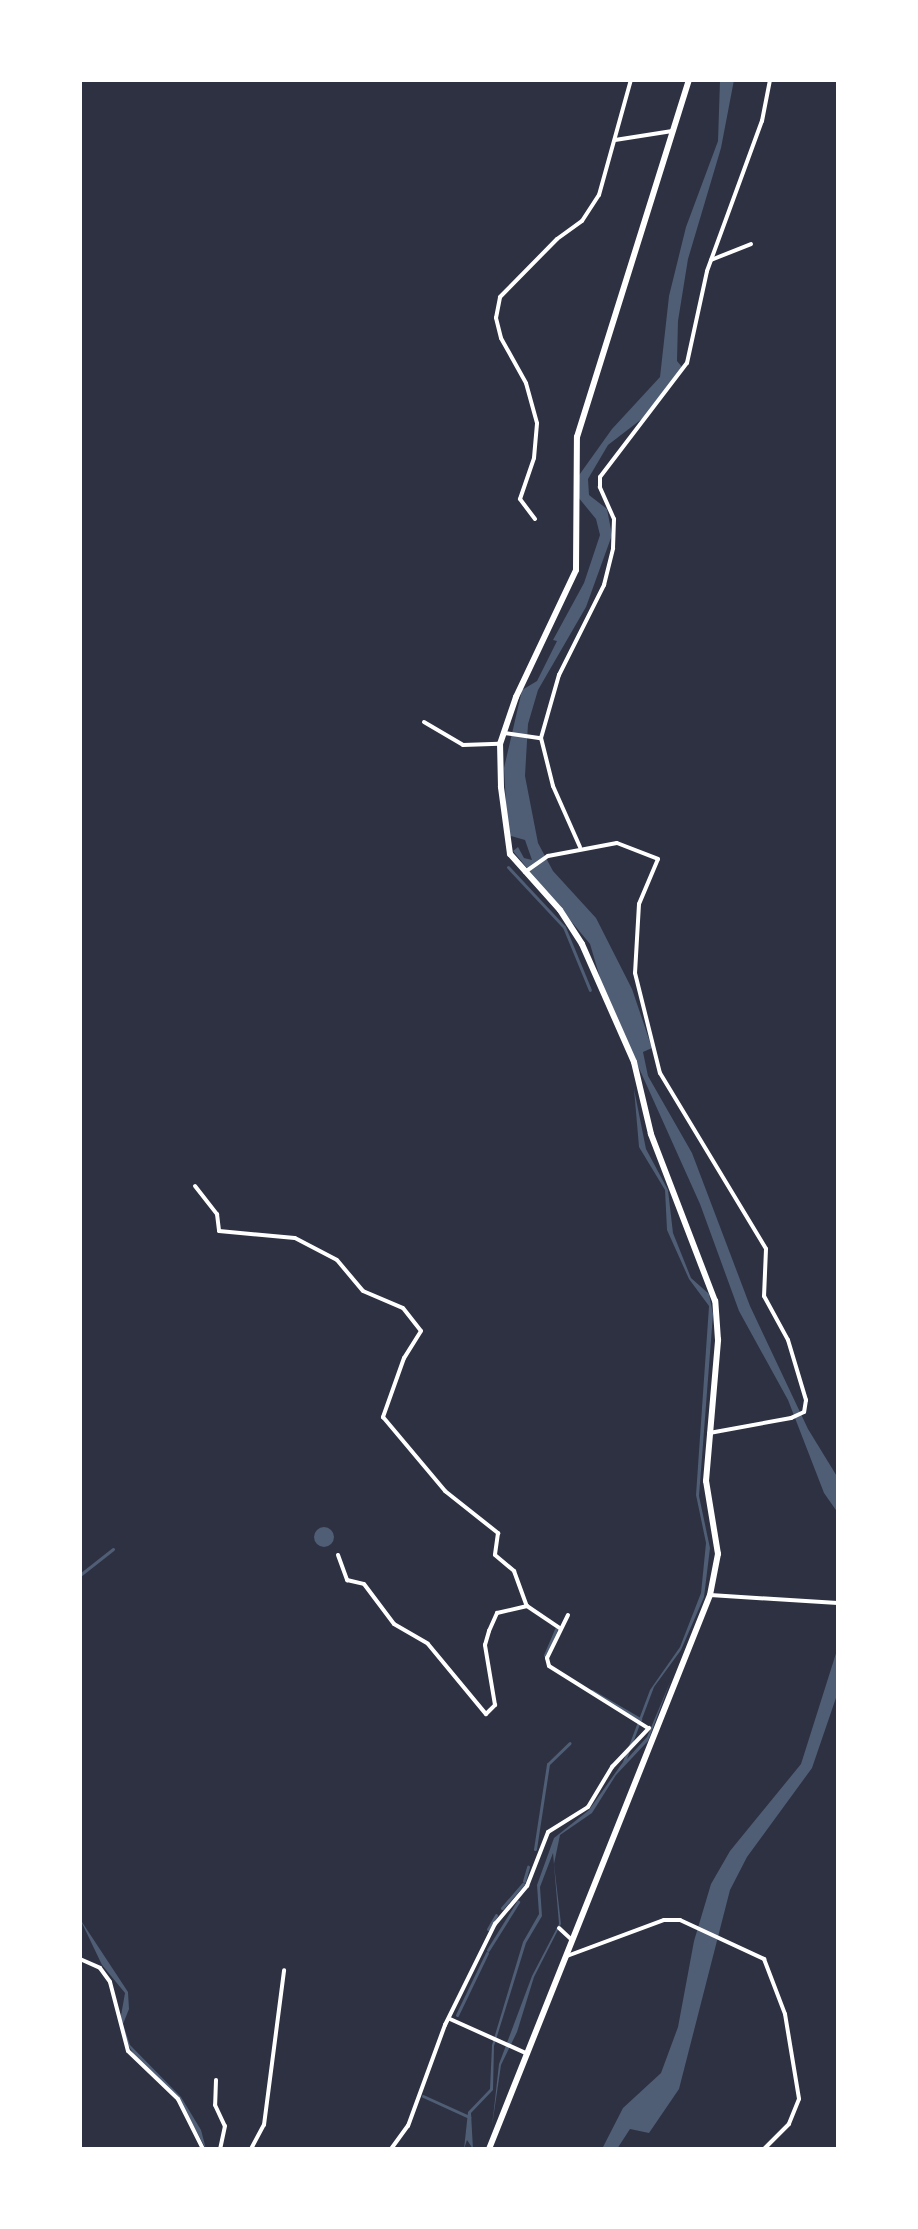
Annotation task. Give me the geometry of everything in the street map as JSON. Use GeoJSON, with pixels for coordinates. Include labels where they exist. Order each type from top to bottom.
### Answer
{"type":"FeatureCollection","features":[{"type":"Feature","properties":{"kind":"main road"},"geometry":{"type":"LineString","coordinates":[[489,2149],[653,1731],[710,1595],[718,1554],[706,1491],[718,1329],[711,1289],[651,1134],[634,1062],[582,944],[560,910],[505,842],[500,744],[507,733],[525,673],[576,570],[577,437],[689,80]]}},
{"type":"Feature","properties":{"kind":"street"},"geometry":{"type":"LineString","coordinates":[[535,519],[520,499],[534,458],[537,423],[526,383],[501,338],[496,318],[500,297],[557,239],[582,221],[599,195],[631,80]]}},
{"type":"Feature","properties":{"kind":"street"},"geometry":{"type":"LineString","coordinates":[[580,847],[553,786],[541,738],[559,675],[604,585],[613,548],[614,519],[600,487],[604,467],[660,405],[687,363],[711,260],[762,121],[770,80]]}},
{"type":"Feature","properties":{"kind":"street"},"geometry":{"type":"LineString","coordinates":[[615,140],[674,130]]}},
{"type":"Feature","properties":{"kind":"street"},"geometry":{"type":"LineString","coordinates":[[711,260],[751,244]]}},
{"type":"Feature","properties":{"kind":"street"},"geometry":{"type":"LineString","coordinates":[[424,722],[463,745],[500,744]]}},
{"type":"Feature","properties":{"kind":"street"},"geometry":{"type":"LineString","coordinates":[[507,733],[541,738]]}},
{"type":"Feature","properties":{"kind":"street"},"geometry":{"type":"LineString","coordinates":[[526,870],[548,856],[580,847],[617,843],[658,859],[639,904],[635,973],[660,1073],[766,1249],[764,1296],[788,1340],[806,1400],[804,1412],[791,1418],[709,1433]]}},
{"type":"Feature","properties":{"kind":"street"},"geometry":{"type":"LineString","coordinates":[[195,1186],[217,1214],[219,1231],[295,1238],[337,1260],[363,1291],[403,1308],[421,1331],[404,1358],[383,1417],[445,1491],[498,1533],[495,1555],[514,1571],[527,1606],[560,1628]]}},
{"type":"Feature","properties":{"kind":"street"},"geometry":{"type":"LineString","coordinates":[[338,1555],[347,1580],[364,1584],[394,1624],[428,1644],[486,1714],[495,1705],[485,1645],[489,1631],[497,1613],[527,1606]]}},
{"type":"Feature","properties":{"kind":"street"},"geometry":{"type":"LineString","coordinates":[[710,1595],[838,1603]]}},
{"type":"Feature","properties":{"kind":"street"},"geometry":{"type":"LineString","coordinates":[[391,2149],[408,2126],[450,2019],[495,1924],[527,1886],[548,1832],[588,1807],[623,1758],[653,1731],[549,1666],[560,1628],[568,1615]]}},
{"type":"Feature","properties":{"kind":"street"},"geometry":{"type":"LineString","coordinates":[[567,1956],[664,1920],[696,1926],[721,1941],[764,1959],[793,2049],[797,2111],[764,2149]]}},
{"type":"Feature","properties":{"kind":"street"},"geometry":{"type":"LineString","coordinates":[[559,1928],[573,1941]]}},
{"type":"Feature","properties":{"kind":"street"},"geometry":{"type":"LineString","coordinates":[[80,1959],[100,1968],[110,1982],[128,2051],[142,2070],[178,2099],[203,2149]]}},
{"type":"Feature","properties":{"kind":"street"},"geometry":{"type":"LineString","coordinates":[[251,2149],[264,2125],[284,1970]]}},
{"type":"Feature","properties":{"kind":"street"},"geometry":{"type":"LineString","coordinates":[[450,2019],[528,2054]]}},
{"type":"Feature","properties":{"kind":"street"},"geometry":{"type":"LineString","coordinates":[[216,2080],[215,2105],[225,2126],[220,2149]]}},
{"type":"Feature","properties":{"kind":"water"},"geometry":{"type":"Polygon","coordinates":[[[720,80],[734,80],[721,148],[688,259],[678,321],[677,361],[682,367],[643,418],[608,445],[588,479],[589,495],[607,509],[612,535],[586,607],[538,690],[528,724],[525,776],[538,843],[553,871],[596,918],[632,989],[652,1048],[643,1052],[648,1076],[692,1153],[750,1306],[808,1429],[838,1478],[838,1513],[824,1493],[788,1400],[739,1311],[700,1204],[603,988],[590,944],[513,851],[518,847],[524,858],[532,860],[525,840],[511,836],[508,840],[504,768],[522,690],[537,681],[557,641],[553,640],[584,583],[600,535],[596,519],[578,497],[577,478],[612,429],[660,377],[669,296],[686,227],[718,141],[720,80]]]}},
{"type":"Feature","properties":{"kind":"water"},"geometry":{"type":"Polygon","coordinates":[[[634,1089],[646,1149],[668,1190],[673,1233],[691,1278],[709,1294],[713,1314],[699,1496],[710,1548],[704,1597],[681,1650],[654,1687],[627,1759],[647,1737],[671,1680],[648,1741],[616,1775],[592,1813],[560,1835],[554,1864],[561,1924],[534,1977],[517,2032],[501,2065],[492,2126],[499,2064],[532,1976],[559,1924],[553,1853],[540,1887],[542,1916],[526,1943],[494,2046],[493,2090],[471,2113],[473,2149],[467,2140],[464,2149],[468,2112],[490,2089],[492,2045],[523,1942],[539,1914],[537,1885],[554,1838],[589,1810],[623,1762],[650,1690],[680,1647],[701,1593],[706,1543],[696,1495],[709,1306],[689,1279],[667,1230],[665,1190],[639,1147],[634,1089]]]}},
{"type":"Feature","properties":{"kind":"water"},"geometry":{"type":"Polygon","coordinates":[[[324,1527],[331,1530],[334,1537],[331,1544],[324,1547],[317,1544],[314,1537],[317,1530],[324,1527]]]}},
{"type":"Feature","properties":{"kind":"water"},"geometry":{"type":"Polygon","coordinates":[[[838,1647],[838,1692],[812,1768],[747,1857],[730,1890],[679,2089],[649,2133],[630,2129],[617,2149],[602,2149],[623,2108],[661,2073],[678,2027],[694,1941],[711,1884],[730,1851],[801,1764],[838,1647]]]}},
{"type":"Feature","properties":{"kind":"water"},"geometry":{"type":"Polygon","coordinates":[[[80,1919],[128,1992],[129,2009],[123,2024],[130,2045],[181,2097],[201,2130],[206,2149],[179,2099],[137,2059],[126,2042],[120,2021],[125,1993],[102,1965],[80,1919]]]}},
{"type":"Feature","properties":{"kind":"waterway"},"geometry":{"type":"LineString","coordinates":[[508,867],[564,927],[590,990]]}},
{"type":"Feature","properties":{"kind":"waterway"},"geometry":{"type":"LineString","coordinates":[[80,1575],[113,1549]]}},
{"type":"Feature","properties":{"kind":"waterway"},"geometry":{"type":"LineString","coordinates":[[545,1655],[556,1629]]}},
{"type":"Feature","properties":{"kind":"waterway"},"geometry":{"type":"LineString","coordinates":[[592,1691],[640,1719]]}},
{"type":"Feature","properties":{"kind":"waterway"},"geometry":{"type":"LineString","coordinates":[[535,1849],[548,1764],[570,1743]]}},
{"type":"Feature","properties":{"kind":"waterway"},"geometry":{"type":"LineString","coordinates":[[524,1881],[528,1867]]}},
{"type":"Feature","properties":{"kind":"waterway"},"geometry":{"type":"LineString","coordinates":[[502,1908],[523,1884]]}},
{"type":"Feature","properties":{"kind":"waterway"},"geometry":{"type":"LineString","coordinates":[[488,1950],[518,1902]]}},
{"type":"Feature","properties":{"kind":"waterway"},"geometry":{"type":"LineString","coordinates":[[488,1929],[496,1915]]}},
{"type":"Feature","properties":{"kind":"waterway"},"geometry":{"type":"LineString","coordinates":[[457,2015],[487,1953]]}},
{"type":"Feature","properties":{"kind":"waterway"},"geometry":{"type":"LineString","coordinates":[[423,2096],[469,2117]]}}]}
